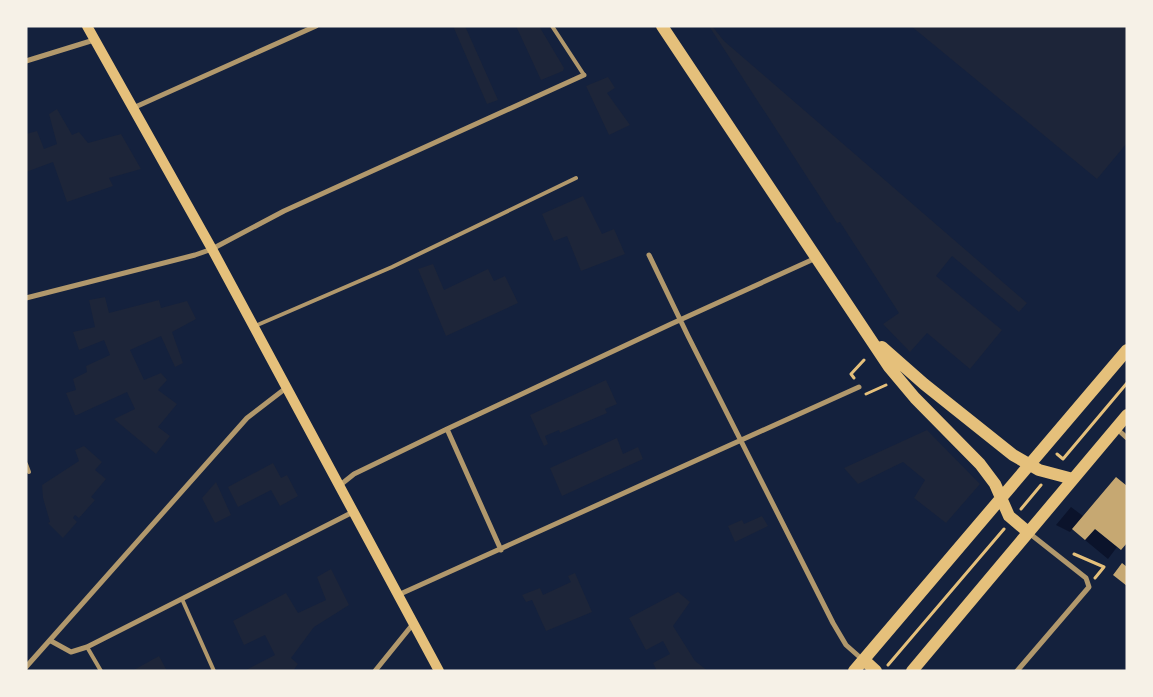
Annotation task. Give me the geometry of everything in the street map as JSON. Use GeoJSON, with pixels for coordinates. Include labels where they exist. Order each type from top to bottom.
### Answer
{"type":"FeatureCollection","features":[{"type":"Feature","properties":{"kind":"main road"},"geometry":{"type":"LineString","coordinates":[[87,26],[212,248],[252,327],[439,671]]}},
{"type":"Feature","properties":{"kind":"main road"},"geometry":{"type":"LineString","coordinates":[[662,26],[858,322],[902,383],[987,473],[995,484],[1009,516],[1028,532]]}},
{"type":"Feature","properties":{"kind":"main road"},"geometry":{"type":"LineString","coordinates":[[858,322],[917,378],[1007,450],[1029,466],[1050,474],[1073,479]]}},
{"type":"Feature","properties":{"kind":"main road"},"geometry":{"type":"LineString","coordinates":[[854,671],[1127,350]]}},
{"type":"Feature","properties":{"kind":"main road"},"geometry":{"type":"LineString","coordinates":[[912,671],[1127,415]]}},
{"type":"Feature","properties":{"kind":"main road"},"geometry":{"type":"LineString","coordinates":[[864,660],[881,669]]}},
{"type":"Feature","properties":{"kind":"street"},"geometry":{"type":"LineString","coordinates":[[133,108],[316,26]]}},
{"type":"Feature","properties":{"kind":"street"},"geometry":{"type":"LineString","coordinates":[[26,61],[94,40]]}},
{"type":"Feature","properties":{"kind":"street"},"geometry":{"type":"LineString","coordinates":[[26,298],[195,255],[284,210],[584,76]]}},
{"type":"Feature","properties":{"kind":"street"},"geometry":{"type":"LineString","coordinates":[[649,255],[833,623],[846,645],[864,660]]}},
{"type":"Feature","properties":{"kind":"street"},"geometry":{"type":"LineString","coordinates":[[338,487],[354,474],[447,428],[680,319],[816,258]]}},
{"type":"Feature","properties":{"kind":"street"},"geometry":{"type":"LineString","coordinates":[[398,595],[859,387]]}},
{"type":"Feature","properties":{"kind":"street"},"geometry":{"type":"LineString","coordinates":[[26,667],[247,418],[286,388]]}},
{"type":"Feature","properties":{"kind":"street"},"geometry":{"type":"LineString","coordinates":[[447,428],[501,550]]}},
{"type":"Feature","properties":{"kind":"street"},"geometry":{"type":"LineString","coordinates":[[1116,428],[1127,438]]}},
{"type":"Feature","properties":{"kind":"street"},"geometry":{"type":"LineString","coordinates":[[51,640],[71,652],[88,647],[352,512]]}},
{"type":"Feature","properties":{"kind":"street"},"geometry":{"type":"LineString","coordinates":[[1017,671],[1090,586],[1086,578],[1028,532]]}},
{"type":"Feature","properties":{"kind":"street"},"geometry":{"type":"LineString","coordinates":[[375,671],[413,624]]}},
{"type":"Feature","properties":{"kind":"lane"},"geometry":{"type":"LineString","coordinates":[[552,26],[584,76]]}},
{"type":"Feature","properties":{"kind":"lane"},"geometry":{"type":"LineString","coordinates":[[252,327],[392,267],[576,178]]}},
{"type":"Feature","properties":{"kind":"lane"},"geometry":{"type":"LineString","coordinates":[[26,464],[28,472]]}},
{"type":"Feature","properties":{"kind":"lane"},"geometry":{"type":"LineString","coordinates":[[182,600],[214,671]]}},
{"type":"Feature","properties":{"kind":"lane"},"geometry":{"type":"LineString","coordinates":[[88,647],[101,671]]}},
{"type":"Feature","properties":{"kind":"path"},"geometry":{"type":"LineString","coordinates":[[1061,461],[1127,383]]}},
{"type":"Feature","properties":{"kind":"path"},"geometry":{"type":"LineString","coordinates":[[1020,511],[1038,489]]}},
{"type":"Feature","properties":{"kind":"path"},"geometry":{"type":"LineString","coordinates":[[1029,490],[1034,494]]}},
{"type":"Feature","properties":{"kind":"path"},"geometry":{"type":"LineString","coordinates":[[881,669],[1007,526]]}},
{"type":"Feature","properties":{"kind":"path"},"geometry":{"type":"LineString","coordinates":[[1072,553],[1104,567]]}},
{"type":"Feature","properties":{"kind":"shaded area"},"geometry":{"type":"Polygon","coordinates":[[[453,26],[465,26],[498,100],[487,104],[453,26]]]}},
{"type":"Feature","properties":{"kind":"shaded area"},"geometry":{"type":"Polygon","coordinates":[[[516,26],[539,26],[564,68],[563,71],[541,80],[516,26]]]}},
{"type":"Feature","properties":{"kind":"shaded area"},"geometry":{"type":"Polygon","coordinates":[[[709,26],[712,26],[724,41],[1027,303],[1019,312],[952,256],[936,276],[1002,330],[970,369],[927,333],[910,352],[883,324],[899,313],[840,222],[837,223],[709,26]]]}},
{"type":"Feature","properties":{"kind":"shaded area"},"geometry":{"type":"Polygon","coordinates":[[[911,26],[1127,26],[1127,143],[1097,179],[911,26]]]}},
{"type":"Feature","properties":{"kind":"shaded area"},"geometry":{"type":"Polygon","coordinates":[[[608,77],[615,88],[607,93],[630,125],[609,135],[586,86],[608,77]]]}},
{"type":"Feature","properties":{"kind":"shaded area"},"geometry":{"type":"Polygon","coordinates":[[[57,109],[72,135],[79,132],[88,143],[121,134],[141,169],[109,178],[113,186],[67,202],[53,162],[26,172],[26,134],[37,131],[44,149],[57,144],[49,114],[57,109]]]}},
{"type":"Feature","properties":{"kind":"shaded area"},"geometry":{"type":"Polygon","coordinates":[[[583,196],[602,234],[614,229],[625,254],[581,271],[567,236],[554,241],[542,214],[583,196]]]}},
{"type":"Feature","properties":{"kind":"shaded area"},"geometry":{"type":"Polygon","coordinates":[[[433,264],[444,290],[488,269],[494,281],[505,276],[518,303],[446,336],[418,269],[433,264]]]}},
{"type":"Feature","properties":{"kind":"shaded area"},"geometry":{"type":"Polygon","coordinates":[[[105,297],[109,313],[159,300],[161,308],[187,301],[196,319],[172,332],[183,363],[175,367],[161,336],[130,350],[144,380],[161,373],[167,380],[158,390],[177,404],[158,427],[170,436],[156,454],[114,419],[135,409],[127,392],[77,415],[75,415],[66,393],[76,390],[73,379],[87,372],[86,366],[110,355],[104,340],[79,350],[73,332],[95,327],[89,300],[105,297]]]}},
{"type":"Feature","properties":{"kind":"shaded area"},"geometry":{"type":"Polygon","coordinates":[[[606,380],[617,404],[605,409],[607,413],[560,433],[559,430],[545,436],[548,444],[544,446],[530,415],[606,380]]]}},
{"type":"Feature","properties":{"kind":"shaded area"},"geometry":{"type":"Polygon","coordinates":[[[927,430],[980,484],[946,523],[914,498],[925,480],[903,462],[858,484],[844,468],[927,430]]]}},
{"type":"Feature","properties":{"kind":"shaded area"},"geometry":{"type":"Polygon","coordinates":[[[617,438],[623,454],[638,447],[643,459],[562,496],[550,468],[617,438]]]}},
{"type":"Feature","properties":{"kind":"shaded area"},"geometry":{"type":"Polygon","coordinates":[[[84,446],[102,462],[95,470],[106,479],[91,497],[95,500],[79,518],[75,515],[73,518],[77,522],[63,538],[48,523],[50,522],[43,498],[42,485],[79,461],[75,450],[84,446]]]}},
{"type":"Feature","properties":{"kind":"shaded area"},"geometry":{"type":"Polygon","coordinates":[[[273,463],[281,478],[287,475],[298,496],[280,506],[271,490],[238,507],[228,487],[273,463]]]}},
{"type":"Feature","properties":{"kind":"shaded area"},"geometry":{"type":"Polygon","coordinates":[[[216,482],[231,515],[215,523],[202,498],[216,482]]]}},
{"type":"Feature","properties":{"kind":"shaded area"},"geometry":{"type":"Polygon","coordinates":[[[1071,507],[1083,516],[1070,532],[1056,525],[1071,507]]]}},
{"type":"Feature","properties":{"kind":"shaded area"},"geometry":{"type":"Polygon","coordinates":[[[762,516],[768,526],[735,542],[728,526],[742,520],[744,524],[762,516]]]}},
{"type":"Feature","properties":{"kind":"shaded area"},"geometry":{"type":"Polygon","coordinates":[[[1095,529],[1117,547],[1108,559],[1085,540],[1095,529]]]}},
{"type":"Feature","properties":{"kind":"shaded area"},"geometry":{"type":"Polygon","coordinates":[[[331,569],[349,605],[314,627],[291,658],[298,664],[293,671],[244,671],[275,655],[265,635],[244,645],[233,621],[286,593],[298,613],[326,600],[317,577],[331,569]]]}},
{"type":"Feature","properties":{"kind":"shaded area"},"geometry":{"type":"Polygon","coordinates":[[[575,573],[592,612],[546,631],[532,600],[526,602],[522,595],[540,588],[543,595],[571,582],[568,576],[575,573]]]}},
{"type":"Feature","properties":{"kind":"shaded area"},"geometry":{"type":"Polygon","coordinates":[[[678,592],[690,602],[673,626],[695,661],[708,671],[657,671],[653,663],[670,654],[663,641],[646,650],[629,618],[678,592]]]}},
{"type":"Feature","properties":{"kind":"shaded area"},"geometry":{"type":"Polygon","coordinates":[[[159,656],[167,671],[132,671],[159,656]]]}},
{"type":"Feature","properties":{"kind":"building"},"geometry":{"type":"Polygon","coordinates":[[[1116,477],[1127,486],[1127,543],[1121,550],[1095,529],[1085,540],[1072,529],[1116,477]]]}},
{"type":"Feature","properties":{"kind":"building"},"geometry":{"type":"Polygon","coordinates":[[[1122,563],[1127,567],[1127,586],[1113,575],[1122,563]]]}}]}
